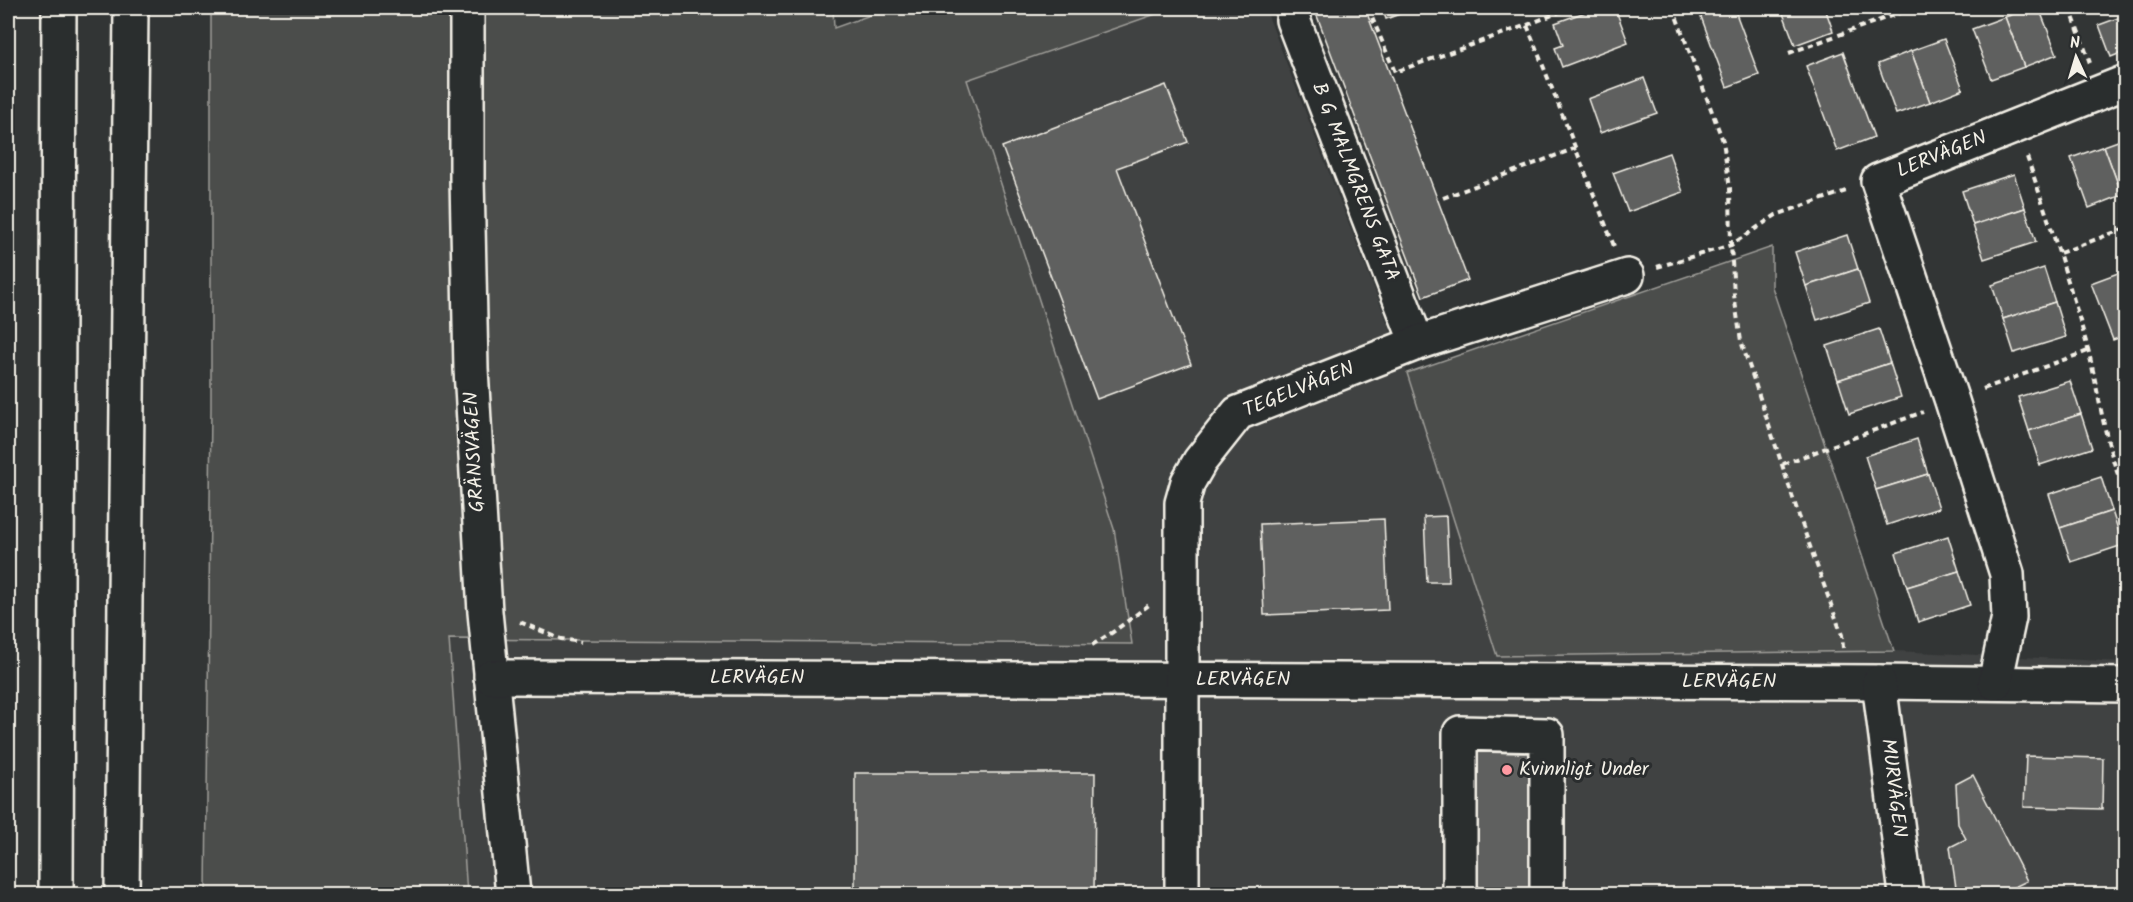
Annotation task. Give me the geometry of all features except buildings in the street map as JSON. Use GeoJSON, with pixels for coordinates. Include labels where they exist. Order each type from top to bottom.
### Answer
{"type":"FeatureCollection","features":[{"type":"Feature","properties":{"kind":"main road"},"geometry":{"type":"LineString","coordinates":[[57,894],[58,8]]}},
{"type":"Feature","properties":{"kind":"main road"},"geometry":{"type":"LineString","coordinates":[[122,894],[131,8]]}},
{"type":"Feature","properties":{"kind":"main road","name":"GRÄNSVÄGEN"},"geometry":{"type":"LineString","coordinates":[[467,8],[467,178],[471,369],[485,612],[513,894]]}},
{"type":"Feature","properties":{"kind":"main road","name":"B G MALMGRENS GATA"},"geometry":{"type":"LineString","coordinates":[[1293,20],[1417,343]]}},
{"type":"Feature","properties":{"kind":"main road","name":"LERVÄGEN"},"geometry":{"type":"LineString","coordinates":[[1995,683],[2009,617],[2007,574],[1878,181],[2113,87]]}},
{"type":"Feature","properties":{"kind":"main road","name":"TEGELVÄGEN"},"geometry":{"type":"LineString","coordinates":[[1182,894],[1182,503],[1188,482],[1200,461],[1238,413],[1417,343],[1627,276]]}},
{"type":"Feature","properties":{"kind":"main road","name":"LERVÄGEN"},"geometry":{"type":"LineString","coordinates":[[491,677],[2126,685]]}},
{"type":"Feature","properties":{"kind":"main road","name":"MURVÄGEN"},"geometry":{"type":"LineString","coordinates":[[1879,682],[1906,894]]}},
{"type":"Feature","properties":{"kind":"main road"},"geometry":{"type":"LineString","coordinates":[[1460,894],[1460,733],[1547,735],[1547,894]]}},
{"type":"Feature","properties":{"kind":"path"},"geometry":{"type":"LineString","coordinates":[[1368,8],[1395,72],[1570,8]]}},
{"type":"Feature","properties":{"kind":"path"},"geometry":{"type":"LineString","coordinates":[[1672,8],[1723,141],[1730,188],[1734,295],[1741,341],[1799,516],[1842,635],[1846,682]]}},
{"type":"Feature","properties":{"kind":"path"},"geometry":{"type":"LineString","coordinates":[[1789,53],[1913,8]]}},
{"type":"Feature","properties":{"kind":"path"},"geometry":{"type":"LineString","coordinates":[[2070,8],[2113,87]]}},
{"type":"Feature","properties":{"kind":"path"},"geometry":{"type":"LineString","coordinates":[[1527,25],[1627,276],[1731,245],[1776,215],[1878,181]]}},
{"type":"Feature","properties":{"kind":"path"},"geometry":{"type":"LineString","coordinates":[[2016,126],[2060,253],[2088,351],[2116,472],[2126,495]]}},
{"type":"Feature","properties":{"kind":"path"},"geometry":{"type":"LineString","coordinates":[[1443,198],[1576,148]]}},
{"type":"Feature","properties":{"kind":"path"},"geometry":{"type":"LineString","coordinates":[[2060,253],[2126,228]]}},
{"type":"Feature","properties":{"kind":"path"},"geometry":{"type":"LineString","coordinates":[[2116,472],[2126,469]]}},
{"type":"Feature","properties":{"kind":"path"},"geometry":{"type":"LineString","coordinates":[[1083,645],[1095,645],[1148,605],[1182,602]]}},
{"type":"Feature","properties":{"kind":"path"},"geometry":{"type":"LineString","coordinates":[[485,612],[511,618],[561,639],[589,643]]}},
{"type":"Feature","properties":{"kind":"shaded area"},"geometry":{"type":"Polygon","coordinates":[[[211,8],[833,8],[834,28],[890,8],[1173,8],[967,80],[1114,529],[1132,644],[449,639],[467,894],[206,894],[211,407],[211,8]]]}},
{"type":"Feature","properties":{"kind":"shaded area"},"geometry":{"type":"Polygon","coordinates":[[[1173,8],[1265,8],[1407,373],[1497,656],[1894,651],[2125,662],[2125,894],[467,894],[448,639],[1132,644],[1114,529],[967,80],[1173,8]]]}},
{"type":"Feature","properties":{"kind":"shaded area"},"geometry":{"type":"Polygon","coordinates":[[[1772,247],[1772,287],[1894,651],[1497,656],[1407,373],[1772,247]]]}},
{"type":"Feature","properties":{"kind":"place","name":"Kvinnligt Under"},"geometry":{"type":"Point","coordinates":[1507,770]}}]}
